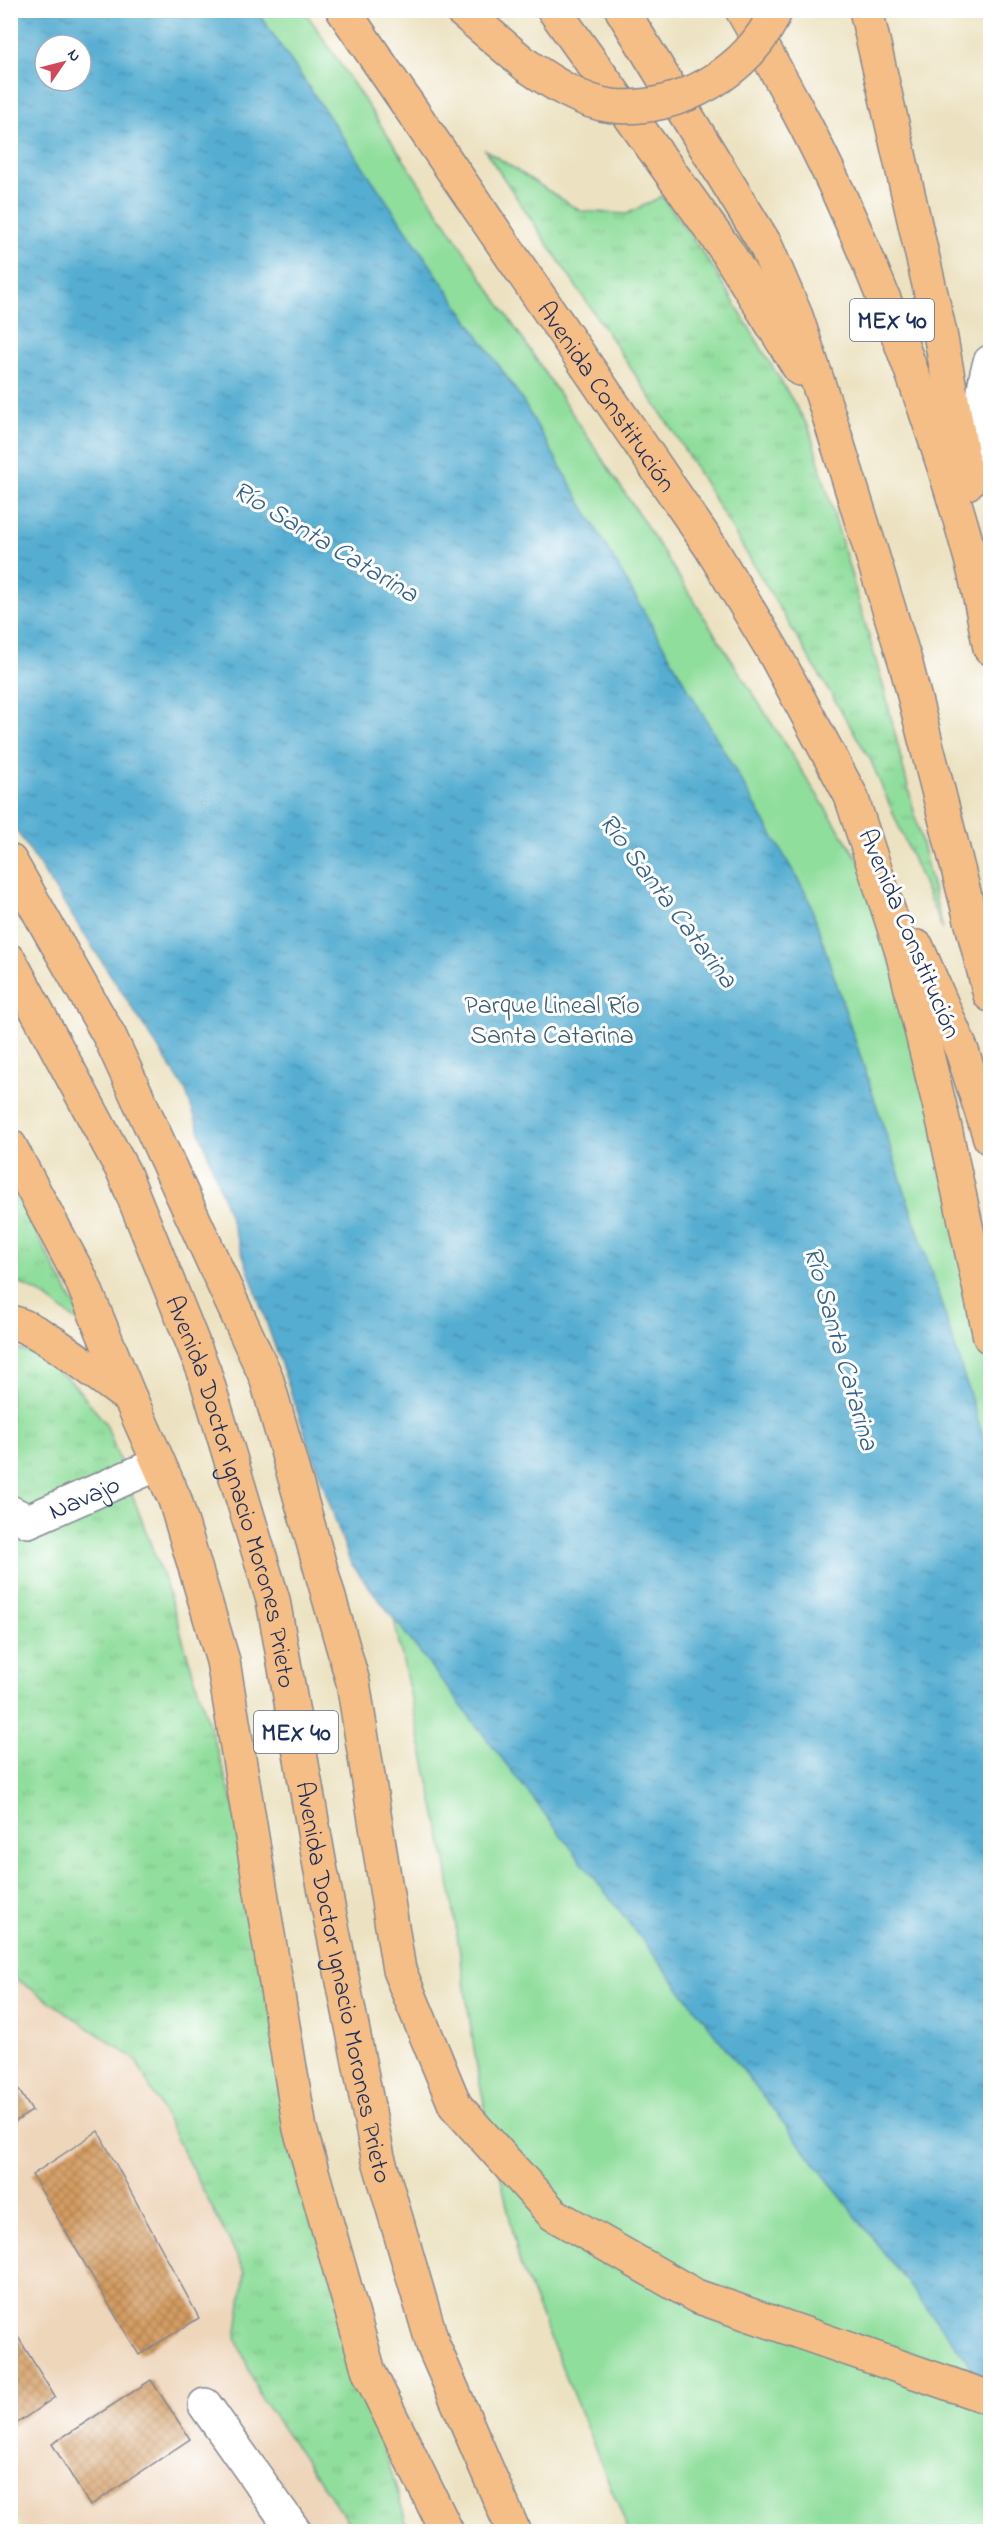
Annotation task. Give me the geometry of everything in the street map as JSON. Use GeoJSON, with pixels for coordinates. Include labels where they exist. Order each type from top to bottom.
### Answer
{"type":"FeatureCollection","features":[{"type":"Feature","properties":{"kind":"highway","name":"Avenida Constitución"},"geometry":{"type":"LineString","coordinates":[[343,10],[710,546],[772,649],[851,796],[962,1052],[990,1138]]}},
{"type":"Feature","properties":{"kind":"highway"},"geometry":{"type":"LineString","coordinates":[[461,10],[526,65],[556,85],[587,99],[610,106],[639,107],[692,93],[725,73],[742,59],[772,20],[776,10]]}},
{"type":"Feature","properties":{"kind":"highway"},"geometry":{"type":"LineString","coordinates":[[554,10],[726,250],[830,416]]}},
{"type":"Feature","properties":{"kind":"highway"},"geometry":{"type":"LineString","coordinates":[[622,10],[765,244],[796,316],[830,416],[906,664],[990,995]]}},
{"type":"Feature","properties":{"kind":"highway","name":"MEX 40"},"geometry":{"type":"LineString","coordinates":[[742,10],[789,94],[837,190],[880,290],[919,391],[981,569],[983,616],[990,648]]}},
{"type":"Feature","properties":{"kind":"highway"},"geometry":{"type":"LineString","coordinates":[[866,10],[940,333],[981,569]]}},
{"type":"Feature","properties":{"kind":"highway","name":"Avenida Constitución"},"geometry":{"type":"LineString","coordinates":[[851,796],[902,952],[945,1128],[990,1337]]}},
{"type":"Feature","properties":{"kind":"highway"},"geometry":{"type":"LineString","coordinates":[[10,861],[110,1037],[266,1377],[352,1682],[399,1970],[455,2105],[553,2214],[696,2296],[990,2398]]}},
{"type":"Feature","properties":{"kind":"highway","name":"Avenida Doctor Ignacio Morones Prieto"},"geometry":{"type":"LineString","coordinates":[[10,961],[124,1173],[204,1371],[273,1600],[320,1866],[378,2157],[433,2345],[514,2532]]}},
{"type":"Feature","properties":{"kind":"highway","name":"Avenida Doctor Ignacio Morones Prieto"},"geometry":{"type":"LineString","coordinates":[[10,1146],[81,1279],[175,1500],[223,1661],[300,2129],[369,2372],[447,2532]]}},
{"type":"Feature","properties":{"kind":"highway"},"geometry":{"type":"LineString","coordinates":[[10,1322],[18,1323],[48,1340],[130,1398]]}},
{"type":"Feature","properties":{"kind":"lane"},"geometry":{"type":"LineString","coordinates":[[990,362],[984,381],[982,422],[990,470]]}},
{"type":"Feature","properties":{"kind":"lane","name":"Navajo"},"geometry":{"type":"LineString","coordinates":[[10,1512],[28,1521],[158,1464]]}},
{"type":"Feature","properties":{"kind":"lane"},"geometry":{"type":"LineString","coordinates":[[205,2404],[295,2532]]}},
{"type":"Feature","properties":{"kind":"shaded area"},"geometry":{"type":"Polygon","coordinates":[[[11,1975],[136,2060],[245,2272],[236,2339],[261,2398],[355,2531],[25,2531],[11,2508],[11,1975]]]}},
{"type":"Feature","properties":{"kind":"green space","name":"Río Santa Catarina"},"geometry":{"type":"Polygon","coordinates":[[[11,11],[305,11],[642,519],[868,875],[990,1304],[990,2531],[629,2532],[520,2264],[478,2075],[446,1861],[384,1573],[11,11]]]}},
{"type":"Feature","properties":{"kind":"green space"},"geometry":{"type":"Polygon","coordinates":[[[484,149],[580,211],[627,214],[662,196],[714,269],[809,428],[884,689],[943,930],[870,759],[675,434],[484,149]]]}},
{"type":"Feature","properties":{"kind":"green space"},"geometry":{"type":"Polygon","coordinates":[[[10,1184],[88,1330],[43,1295],[11,1279],[10,1184]]]}},
{"type":"Feature","properties":{"kind":"green space"},"geometry":{"type":"Polygon","coordinates":[[[10,1347],[35,1354],[73,1383],[106,1424],[168,1591],[233,1803],[314,2215],[409,2531],[355,2531],[261,2398],[236,2339],[245,2272],[136,2060],[11,1975],[10,1347]]]}},
{"type":"Feature","properties":{"kind":"water","name":"Río Santa Catarina"},"geometry":{"type":"Polygon","coordinates":[[[11,11],[257,11],[521,398],[808,897],[935,1283],[990,1459],[990,2407],[973,2368],[350,1562],[185,1089],[11,822],[11,11]]]}},
{"type":"Feature","properties":{"kind":"building"},"geometry":{"type":"Polygon","coordinates":[[[10,2076],[32,2111],[10,2125],[10,2076]]]}},
{"type":"Feature","properties":{"kind":"building"},"geometry":{"type":"Polygon","coordinates":[[[98,2131],[199,2318],[139,2355],[32,2175],[98,2131]]]}},
{"type":"Feature","properties":{"kind":"building"},"geometry":{"type":"Polygon","coordinates":[[[10,2324],[55,2397],[10,2428],[10,2324]]]}},
{"type":"Feature","properties":{"kind":"building"},"geometry":{"type":"Polygon","coordinates":[[[151,2380],[190,2439],[90,2506],[52,2444],[151,2380]]]}},
{"type":"Feature","properties":{"kind":"park label","name":"Parque Lineal Río Santa Catarina"},"geometry":{"type":"Point","coordinates":[552,1019]}}]}
